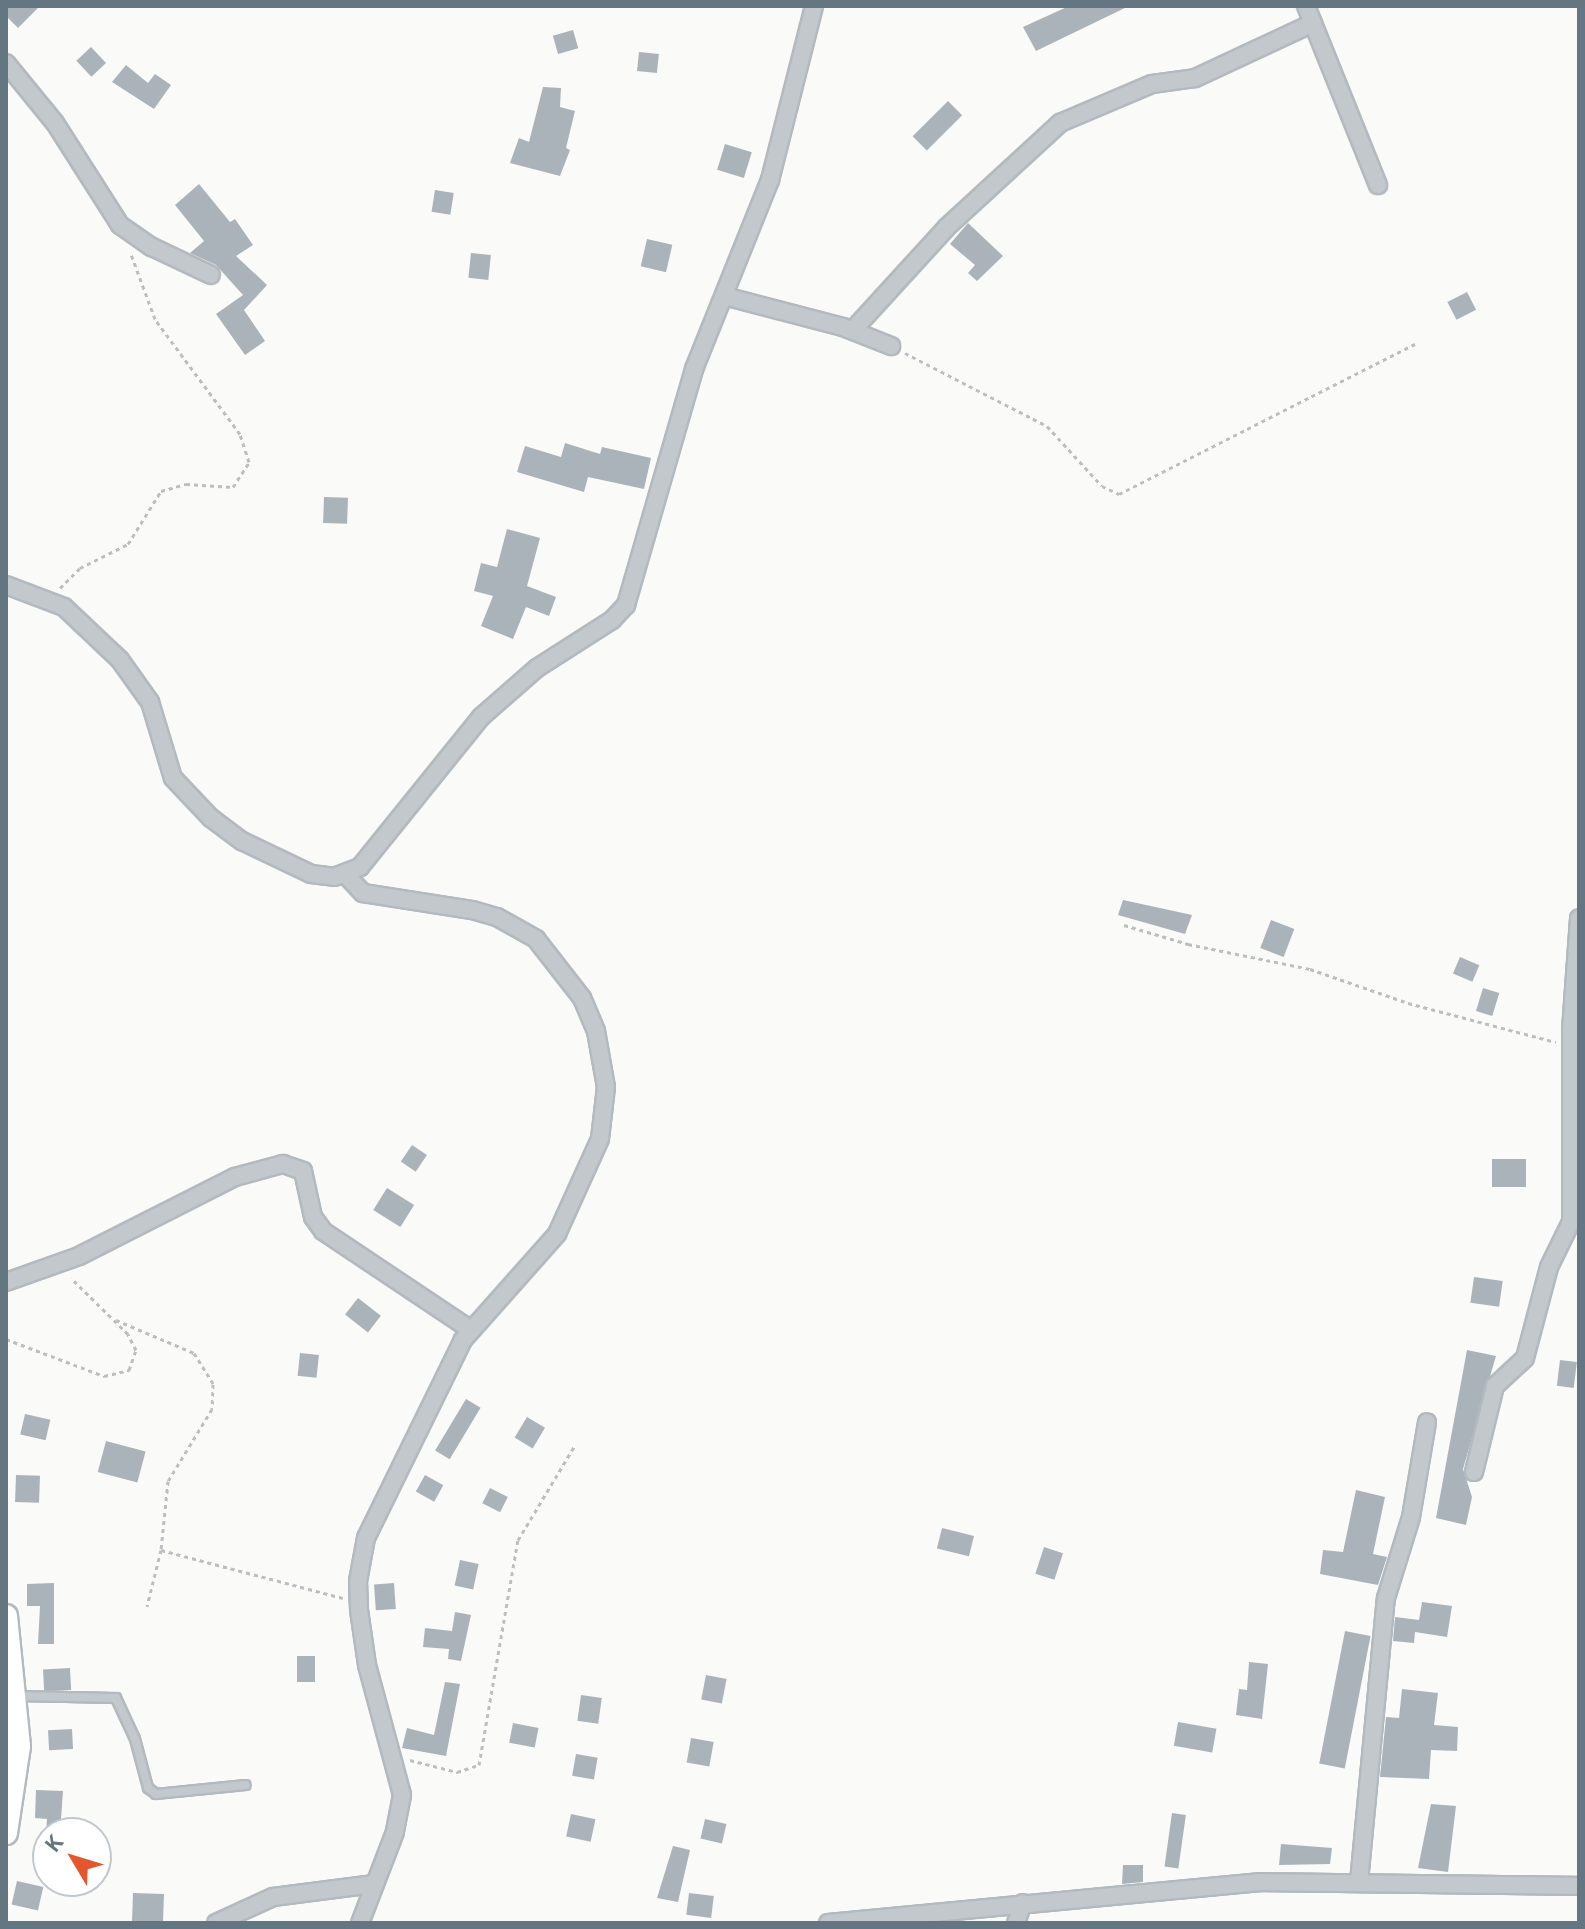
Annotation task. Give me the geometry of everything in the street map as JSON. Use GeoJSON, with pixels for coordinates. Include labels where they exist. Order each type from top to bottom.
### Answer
{"type":"FeatureCollection","features":[{"type":"Feature","properties":{"kind":"street"},"geometry":{"type":"LineString","coordinates":[[6,585],[48,599],[95,633],[142,688],[173,778],[191,802],[242,841],[290,865],[322,876],[346,875],[382,844],[481,717],[537,668],[621,613],[650,532],[688,386],[770,180],[814,6]]}},
{"type":"Feature","properties":{"kind":"street"},"geometry":{"type":"LineString","coordinates":[[1306,6],[1378,185]]}},
{"type":"Feature","properties":{"kind":"street"},"geometry":{"type":"LineString","coordinates":[[853,330],[947,227],[1060,123],[1152,84],[1195,78],[1313,23]]}},
{"type":"Feature","properties":{"kind":"street"},"geometry":{"type":"LineString","coordinates":[[6,63],[55,123],[123,227],[211,275]]}},
{"type":"Feature","properties":{"kind":"street"},"geometry":{"type":"LineString","coordinates":[[724,296],[853,330],[891,346]]}},
{"type":"Feature","properties":{"kind":"street"},"geometry":{"type":"LineString","coordinates":[[346,875],[355,888],[375,897],[451,906],[517,927],[564,971],[596,1031],[606,1087],[593,1161],[543,1255],[471,1330],[366,1538],[359,1603],[367,1665],[402,1795],[400,1812],[360,1923]]}},
{"type":"Feature","properties":{"kind":"street"},"geometry":{"type":"LineString","coordinates":[[1474,1472],[1495,1386],[1525,1358],[1549,1267],[1571,1222],[1570,1046],[1579,918]]}},
{"type":"Feature","properties":{"kind":"street"},"geometry":{"type":"LineString","coordinates":[[6,1282],[49,1267],[235,1177],[283,1164],[303,1171],[313,1217],[323,1231],[471,1330]]}},
{"type":"Feature","properties":{"kind":"street"},"geometry":{"type":"LineString","coordinates":[[1359,1882],[1386,1598],[1411,1517],[1427,1422]]}},
{"type":"Feature","properties":{"kind":"street"},"geometry":{"type":"LineString","coordinates":[[6,1616],[12,1746],[6,1833]]}},
{"type":"Feature","properties":{"kind":"street"},"geometry":{"type":"LineString","coordinates":[[828,1923],[1261,1882],[1579,1886]]}},
{"type":"Feature","properties":{"kind":"street"},"geometry":{"type":"LineString","coordinates":[[216,1923],[284,1895],[374,1884]]}},
{"type":"Feature","properties":{"kind":"street"},"geometry":{"type":"LineString","coordinates":[[1016,1923],[1023,1903]]}},
{"type":"Feature","properties":{"kind":"lane"},"geometry":{"type":"LineString","coordinates":[[11,1686],[116,1698],[148,1788],[156,1794],[246,1785]]}},
{"type":"Feature","properties":{"kind":"path"},"geometry":{"type":"LineString","coordinates":[[48,599],[80,568],[122,549],[161,491],[186,484],[233,487],[249,462],[240,434],[155,319],[123,227]]}},
{"type":"Feature","properties":{"kind":"path"},"geometry":{"type":"LineString","coordinates":[[891,346],[1047,426],[1102,486],[1119,494],[1415,344]]}},
{"type":"Feature","properties":{"kind":"path"},"geometry":{"type":"LineString","coordinates":[[1124,925],[1188,944],[1310,969],[1408,1003],[1570,1046]]}},
{"type":"Feature","properties":{"kind":"path"},"geometry":{"type":"LineString","coordinates":[[6,1339],[104,1376],[129,1370],[136,1350],[116,1320],[85,1289],[49,1267]]}},
{"type":"Feature","properties":{"kind":"path"},"geometry":{"type":"LineString","coordinates":[[116,1320],[194,1353],[213,1384],[212,1409],[168,1481],[161,1550],[147,1606]]}},
{"type":"Feature","properties":{"kind":"path"},"geometry":{"type":"LineString","coordinates":[[391,1755],[457,1772],[479,1765],[518,1540],[575,1445]]}},
{"type":"Feature","properties":{"kind":"path"},"geometry":{"type":"LineString","coordinates":[[161,1550],[359,1603]]}},
{"type":"Feature","properties":{"kind":"building"},"geometry":{"type":"Polygon","coordinates":[[[6,6],[40,6],[18,28],[6,16],[6,6]]]}},
{"type":"Feature","properties":{"kind":"building"},"geometry":{"type":"Polygon","coordinates":[[[1069,6],[1129,6],[1036,51],[1023,27],[1069,6]]]}},
{"type":"Feature","properties":{"kind":"building"},"geometry":{"type":"Polygon","coordinates":[[[573,30],[578,48],[558,54],[553,36],[573,30]]]}},
{"type":"Feature","properties":{"kind":"building"},"geometry":{"type":"Polygon","coordinates":[[[91,47],[106,63],[91,77],[76,61],[91,47]]]}},
{"type":"Feature","properties":{"kind":"building"},"geometry":{"type":"Polygon","coordinates":[[[639,52],[659,54],[657,73],[637,71],[639,52]]]}},
{"type":"Feature","properties":{"kind":"building"},"geometry":{"type":"Polygon","coordinates":[[[126,65],[148,83],[155,74],[171,85],[154,109],[112,82],[126,65]]]}},
{"type":"Feature","properties":{"kind":"building"},"geometry":{"type":"Polygon","coordinates":[[[543,87],[561,88],[560,107],[575,111],[566,148],[570,150],[560,176],[510,163],[519,138],[529,142],[543,87]]]}},
{"type":"Feature","properties":{"kind":"building"},"geometry":{"type":"Polygon","coordinates":[[[948,101],[962,115],[927,150],[913,136],[948,101]]]}},
{"type":"Feature","properties":{"kind":"building"},"geometry":{"type":"Polygon","coordinates":[[[725,144],[752,152],[744,178],[717,170],[725,144]]]}},
{"type":"Feature","properties":{"kind":"building"},"geometry":{"type":"Polygon","coordinates":[[[199,184],[230,222],[235,219],[253,245],[236,256],[267,285],[244,310],[265,341],[245,355],[216,314],[243,295],[216,265],[190,253],[204,241],[175,205],[199,184]]]}},
{"type":"Feature","properties":{"kind":"building"},"geometry":{"type":"Polygon","coordinates":[[[435,190],[454,193],[450,215],[432,212],[435,190]]]}},
{"type":"Feature","properties":{"kind":"building"},"geometry":{"type":"Polygon","coordinates":[[[968,223],[1003,256],[977,281],[968,273],[975,265],[950,244],[968,223]]]}},
{"type":"Feature","properties":{"kind":"building"},"geometry":{"type":"Polygon","coordinates":[[[647,239],[672,245],[666,272],[641,266],[647,239]]]}},
{"type":"Feature","properties":{"kind":"building"},"geometry":{"type":"Polygon","coordinates":[[[471,253],[491,255],[488,280],[468,278],[471,253]]]}},
{"type":"Feature","properties":{"kind":"building"},"geometry":{"type":"Polygon","coordinates":[[[1467,292],[1476,310],[1456,320],[1447,302],[1467,292]]]}},
{"type":"Feature","properties":{"kind":"building"},"geometry":{"type":"Polygon","coordinates":[[[565,443],[600,454],[602,447],[651,458],[644,489],[588,477],[584,492],[517,472],[525,446],[561,457],[565,443]]]}},
{"type":"Feature","properties":{"kind":"building"},"geometry":{"type":"Polygon","coordinates":[[[324,497],[348,498],[347,524],[323,523],[324,497]]]}},
{"type":"Feature","properties":{"kind":"building"},"geometry":{"type":"Polygon","coordinates":[[[507,529],[540,538],[527,586],[556,597],[549,616],[526,607],[513,639],[481,626],[493,596],[474,591],[481,563],[497,567],[507,529]]]}},
{"type":"Feature","properties":{"kind":"building"},"geometry":{"type":"Polygon","coordinates":[[[1123,900],[1192,915],[1185,934],[1118,915],[1123,900]]]}},
{"type":"Feature","properties":{"kind":"building"},"geometry":{"type":"Polygon","coordinates":[[[1271,920],[1294,929],[1284,957],[1260,948],[1271,920]]]}},
{"type":"Feature","properties":{"kind":"building"},"geometry":{"type":"Polygon","coordinates":[[[1460,957],[1479,965],[1472,982],[1453,974],[1460,957]]]}},
{"type":"Feature","properties":{"kind":"building"},"geometry":{"type":"Polygon","coordinates":[[[1483,988],[1499,993],[1492,1016],[1476,1011],[1483,988]]]}},
{"type":"Feature","properties":{"kind":"building"},"geometry":{"type":"Polygon","coordinates":[[[412,1145],[427,1155],[416,1172],[401,1162],[412,1145]]]}},
{"type":"Feature","properties":{"kind":"building"},"geometry":{"type":"Polygon","coordinates":[[[1492,1159],[1526,1159],[1526,1187],[1492,1187],[1492,1159]]]}},
{"type":"Feature","properties":{"kind":"building"},"geometry":{"type":"Polygon","coordinates":[[[387,1188],[414,1205],[400,1227],[373,1210],[387,1188]]]}},
{"type":"Feature","properties":{"kind":"building"},"geometry":{"type":"Polygon","coordinates":[[[1474,1277],[1503,1281],[1499,1307],[1470,1303],[1474,1277]]]}},
{"type":"Feature","properties":{"kind":"building"},"geometry":{"type":"Polygon","coordinates":[[[358,1298],[381,1316],[368,1332],[345,1315],[358,1298]]]}},
{"type":"Feature","properties":{"kind":"building"},"geometry":{"type":"Polygon","coordinates":[[[1467,1350],[1496,1356],[1463,1469],[1472,1497],[1466,1525],[1436,1518],[1467,1350]]]}},
{"type":"Feature","properties":{"kind":"building"},"geometry":{"type":"Polygon","coordinates":[[[300,1353],[319,1355],[316,1378],[298,1376],[300,1353]]]}},
{"type":"Feature","properties":{"kind":"building"},"geometry":{"type":"Polygon","coordinates":[[[1560,1360],[1577,1362],[1574,1388],[1557,1386],[1560,1360]]]}},
{"type":"Feature","properties":{"kind":"building"},"geometry":{"type":"Polygon","coordinates":[[[466,1399],[481,1408],[450,1459],[435,1450],[466,1399]]]}},
{"type":"Feature","properties":{"kind":"building"},"geometry":{"type":"Polygon","coordinates":[[[25,1414],[50,1420],[46,1440],[20,1434],[25,1414]]]}},
{"type":"Feature","properties":{"kind":"building"},"geometry":{"type":"Polygon","coordinates":[[[527,1417],[545,1428],[533,1448],[515,1438],[527,1417]]]}},
{"type":"Feature","properties":{"kind":"building"},"geometry":{"type":"Polygon","coordinates":[[[106,1441],[146,1452],[137,1483],[98,1472],[106,1441]]]}},
{"type":"Feature","properties":{"kind":"building"},"geometry":{"type":"Polygon","coordinates":[[[16,1475],[40,1476],[39,1503],[15,1502],[16,1475]]]}},
{"type":"Feature","properties":{"kind":"building"},"geometry":{"type":"Polygon","coordinates":[[[425,1475],[443,1485],[434,1502],[416,1492],[425,1475]]]}},
{"type":"Feature","properties":{"kind":"building"},"geometry":{"type":"Polygon","coordinates":[[[490,1488],[508,1497],[500,1512],[482,1503],[490,1488]]]}},
{"type":"Feature","properties":{"kind":"building"},"geometry":{"type":"Polygon","coordinates":[[[1356,1490],[1385,1497],[1373,1554],[1387,1557],[1378,1585],[1320,1574],[1323,1550],[1343,1552],[1356,1490]]]}},
{"type":"Feature","properties":{"kind":"building"},"geometry":{"type":"Polygon","coordinates":[[[942,1528],[974,1536],[969,1556],[937,1548],[942,1528]]]}},
{"type":"Feature","properties":{"kind":"building"},"geometry":{"type":"Polygon","coordinates":[[[1044,1547],[1063,1553],[1054,1580],[1035,1574],[1044,1547]]]}},
{"type":"Feature","properties":{"kind":"building"},"geometry":{"type":"Polygon","coordinates":[[[460,1560],[479,1564],[473,1589],[455,1585],[460,1560]]]}},
{"type":"Feature","properties":{"kind":"building"},"geometry":{"type":"Polygon","coordinates":[[[54,1583],[54,1644],[38,1644],[40,1606],[27,1606],[27,1584],[54,1583]]]}},
{"type":"Feature","properties":{"kind":"building"},"geometry":{"type":"Polygon","coordinates":[[[394,1583],[396,1609],[376,1610],[374,1584],[394,1583]]]}},
{"type":"Feature","properties":{"kind":"building"},"geometry":{"type":"Polygon","coordinates":[[[1422,1602],[1452,1606],[1447,1637],[1415,1632],[1414,1643],[1393,1641],[1395,1617],[1419,1620],[1422,1602]]]}},
{"type":"Feature","properties":{"kind":"building"},"geometry":{"type":"Polygon","coordinates":[[[455,1612],[471,1615],[461,1661],[448,1659],[449,1649],[423,1647],[425,1628],[452,1631],[455,1612]]]}},
{"type":"Feature","properties":{"kind":"building"},"geometry":{"type":"Polygon","coordinates":[[[1345,1631],[1371,1636],[1345,1768],[1319,1764],[1345,1631]]]}},
{"type":"Feature","properties":{"kind":"building"},"geometry":{"type":"Polygon","coordinates":[[[297,1656],[315,1656],[315,1682],[297,1682],[297,1656]]]}},
{"type":"Feature","properties":{"kind":"building"},"geometry":{"type":"Polygon","coordinates":[[[1249,1662],[1268,1664],[1262,1719],[1236,1715],[1239,1689],[1247,1690],[1249,1662]]]}},
{"type":"Feature","properties":{"kind":"building"},"geometry":{"type":"Polygon","coordinates":[[[70,1668],[71,1690],[44,1691],[43,1669],[70,1668]]]}},
{"type":"Feature","properties":{"kind":"building"},"geometry":{"type":"Polygon","coordinates":[[[706,1675],[727,1679],[722,1704],[701,1700],[706,1675]]]}},
{"type":"Feature","properties":{"kind":"building"},"geometry":{"type":"Polygon","coordinates":[[[445,1682],[460,1684],[446,1756],[402,1748],[407,1728],[434,1735],[445,1682]]]}},
{"type":"Feature","properties":{"kind":"building"},"geometry":{"type":"Polygon","coordinates":[[[1402,1689],[1438,1693],[1434,1725],[1458,1727],[1457,1751],[1431,1750],[1429,1779],[1380,1777],[1386,1717],[1399,1718],[1402,1689]]]}},
{"type":"Feature","properties":{"kind":"building"},"geometry":{"type":"Polygon","coordinates":[[[581,1695],[602,1698],[598,1724],[577,1721],[581,1695]]]}},
{"type":"Feature","properties":{"kind":"building"},"geometry":{"type":"Polygon","coordinates":[[[1178,1722],[1216,1729],[1212,1752],[1174,1746],[1178,1722]]]}},
{"type":"Feature","properties":{"kind":"building"},"geometry":{"type":"Polygon","coordinates":[[[513,1723],[539,1728],[535,1748],[509,1743],[513,1723]]]}},
{"type":"Feature","properties":{"kind":"building"},"geometry":{"type":"Polygon","coordinates":[[[72,1729],[73,1749],[49,1750],[48,1730],[72,1729]]]}},
{"type":"Feature","properties":{"kind":"building"},"geometry":{"type":"Polygon","coordinates":[[[691,1738],[714,1742],[709,1767],[687,1763],[691,1738]]]}},
{"type":"Feature","properties":{"kind":"building"},"geometry":{"type":"Polygon","coordinates":[[[576,1754],[598,1758],[594,1779],[572,1776],[576,1754]]]}},
{"type":"Feature","properties":{"kind":"building"},"geometry":{"type":"Polygon","coordinates":[[[36,1790],[63,1791],[61,1817],[35,1817],[36,1790]]]}},
{"type":"Feature","properties":{"kind":"building"},"geometry":{"type":"Polygon","coordinates":[[[1431,1804],[1456,1806],[1448,1872],[1418,1868],[1431,1804]]]}},
{"type":"Feature","properties":{"kind":"building"},"geometry":{"type":"Polygon","coordinates":[[[1172,1813],[1186,1815],[1178,1868],[1164,1866],[1172,1813]]]}},
{"type":"Feature","properties":{"kind":"building"},"geometry":{"type":"Polygon","coordinates":[[[571,1814],[595,1819],[591,1842],[566,1836],[571,1814]]]}},
{"type":"Feature","properties":{"kind":"building"},"geometry":{"type":"Polygon","coordinates":[[[705,1819],[726,1824],[722,1843],[701,1838],[705,1819]]]}},
{"type":"Feature","properties":{"kind":"building"},"geometry":{"type":"Polygon","coordinates":[[[1281,1844],[1332,1848],[1330,1864],[1279,1865],[1281,1844]]]}},
{"type":"Feature","properties":{"kind":"building"},"geometry":{"type":"Polygon","coordinates":[[[673,1846],[690,1850],[678,1902],[657,1898],[673,1846]]]}},
{"type":"Feature","properties":{"kind":"building"},"geometry":{"type":"Polygon","coordinates":[[[1123,1865],[1143,1865],[1143,1882],[1122,1884],[1123,1865]]]}},
{"type":"Feature","properties":{"kind":"building"},"geometry":{"type":"Polygon","coordinates":[[[17,1881],[32,1884],[32,1897],[41,1897],[38,1910],[12,1904],[17,1881]]]}},
{"type":"Feature","properties":{"kind":"building"},"geometry":{"type":"Polygon","coordinates":[[[133,1893],[164,1894],[163,1923],[132,1922],[133,1893]]]}},
{"type":"Feature","properties":{"kind":"building"},"geometry":{"type":"Polygon","coordinates":[[[689,1893],[714,1896],[711,1918],[686,1915],[689,1893]]]}}]}
